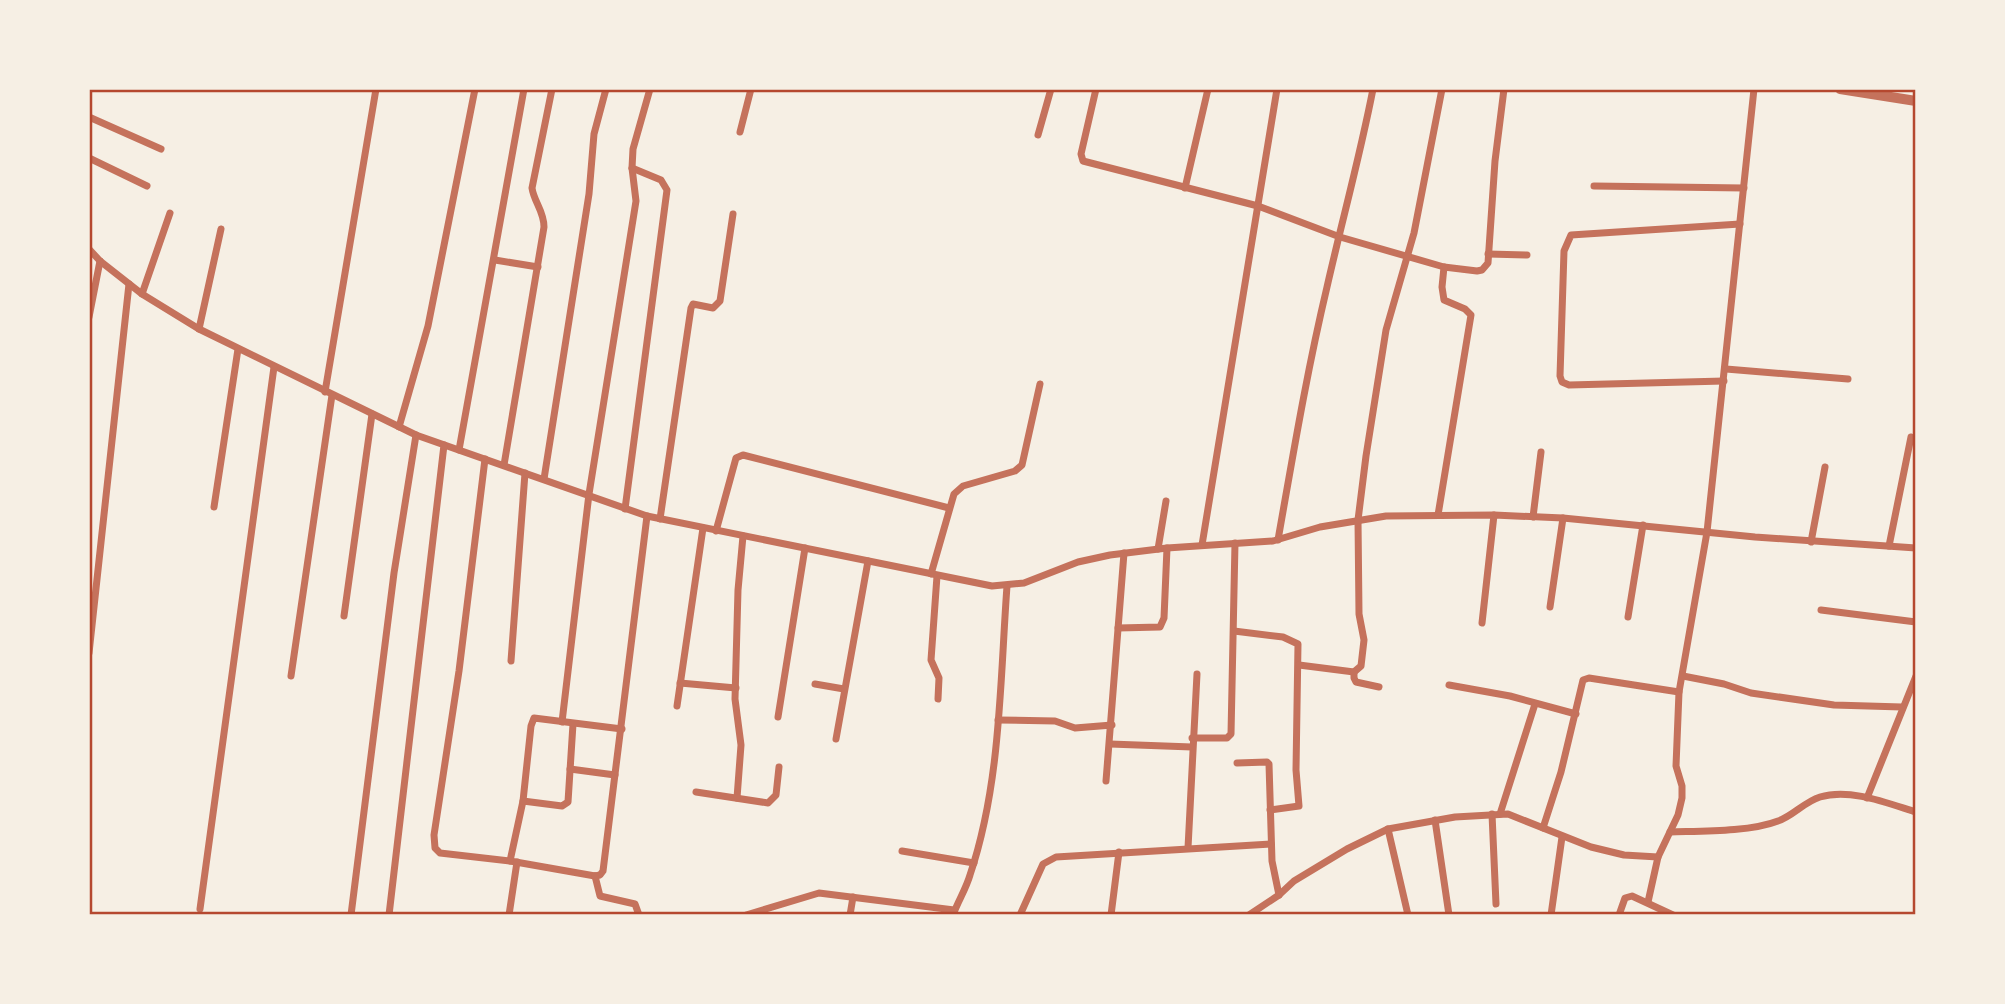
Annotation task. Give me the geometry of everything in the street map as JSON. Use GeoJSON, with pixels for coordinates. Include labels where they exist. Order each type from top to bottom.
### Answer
{"type":"FeatureCollection","features":[{"type":"Feature","properties":{"kind":"street"},"geometry":{"type":"LineString","coordinates":[[291,676],[328,393],[376,89]]}},
{"type":"Feature","properties":{"kind":"street"},"geometry":{"type":"LineString","coordinates":[[400,427],[428,326],[475,89]]}},
{"type":"Feature","properties":{"kind":"street"},"geometry":{"type":"LineString","coordinates":[[459,450],[524,89]]}},
{"type":"Feature","properties":{"kind":"street"},"geometry":{"type":"LineString","coordinates":[[504,466],[544,218],[532,188],[552,89]]}},
{"type":"Feature","properties":{"kind":"street"},"geometry":{"type":"LineString","coordinates":[[544,479],[589,194],[594,134],[606,89]]}},
{"type":"Feature","properties":{"kind":"street"},"geometry":{"type":"LineString","coordinates":[[562,722],[589,494],[636,201],[633,149],[650,89]]}},
{"type":"Feature","properties":{"kind":"street"},"geometry":{"type":"LineString","coordinates":[[740,132],[751,89]]}},
{"type":"Feature","properties":{"kind":"street"},"geometry":{"type":"LineString","coordinates":[[1038,135],[1051,89]]}},
{"type":"Feature","properties":{"kind":"street"},"geometry":{"type":"LineString","coordinates":[[1096,89],[1081,154],[1083,161],[1258,206],[1340,237],[1444,267],[1482,270],[1488,263],[1495,161],[1504,89]]}},
{"type":"Feature","properties":{"kind":"street"},"geometry":{"type":"LineString","coordinates":[[1185,188],[1208,89]]}},
{"type":"Feature","properties":{"kind":"street"},"geometry":{"type":"LineString","coordinates":[[1202,545],[1277,89]]}},
{"type":"Feature","properties":{"kind":"street"},"geometry":{"type":"LineString","coordinates":[[1278,540],[1300,408],[1359,162],[1373,89]]}},
{"type":"Feature","properties":{"kind":"street"},"geometry":{"type":"LineString","coordinates":[[1299,665],[1354,672],[1361,666],[1364,640],[1359,614],[1358,520],[1386,330],[1414,233],[1442,89]]}},
{"type":"Feature","properties":{"kind":"street"},"geometry":{"type":"LineString","coordinates":[[1648,902],[1658,858],[1682,799],[1682,786],[1676,766],[1679,692],[1707,531],[1754,89]]}},
{"type":"Feature","properties":{"kind":"street"},"geometry":{"type":"LineString","coordinates":[[1840,89],[1916,101]]}},
{"type":"Feature","properties":{"kind":"street"},"geometry":{"type":"LineString","coordinates":[[89,117],[161,149]]}},
{"type":"Feature","properties":{"kind":"street"},"geometry":{"type":"LineString","coordinates":[[89,158],[147,186]]}},
{"type":"Feature","properties":{"kind":"street"},"geometry":{"type":"LineString","coordinates":[[625,509],[667,190],[662,180],[632,168]]}},
{"type":"Feature","properties":{"kind":"street"},"geometry":{"type":"LineString","coordinates":[[1594,186],[1744,188]]}},
{"type":"Feature","properties":{"kind":"street"},"geometry":{"type":"LineString","coordinates":[[142,294],[170,213]]}},
{"type":"Feature","properties":{"kind":"street"},"geometry":{"type":"LineString","coordinates":[[660,519],[691,308],[697,303],[713,308],[720,301],[733,214]]}},
{"type":"Feature","properties":{"kind":"street"},"geometry":{"type":"LineString","coordinates":[[1724,381],[1569,385],[1562,382],[1564,251],[1571,235],[1577,234],[1740,224]]}},
{"type":"Feature","properties":{"kind":"street"},"geometry":{"type":"LineString","coordinates":[[199,330],[221,229]]}},
{"type":"Feature","properties":{"kind":"street"},"geometry":{"type":"LineString","coordinates":[[89,249],[142,294],[199,330],[416,435],[647,516],[992,586],[1024,583],[1078,562],[1124,553],[1278,540],[1320,527],[1377,517],[1494,515],[1563,518],[1811,542],[1916,548]]}},
{"type":"Feature","properties":{"kind":"street"},"geometry":{"type":"LineString","coordinates":[[1488,254],[1527,255]]}},
{"type":"Feature","properties":{"kind":"street"},"geometry":{"type":"LineString","coordinates":[[495,260],[537,267]]}},
{"type":"Feature","properties":{"kind":"street"},"geometry":{"type":"LineString","coordinates":[[89,317],[100,261]]}},
{"type":"Feature","properties":{"kind":"street"},"geometry":{"type":"LineString","coordinates":[[1438,515],[1471,315],[1465,309],[1444,300],[1444,267]]}},
{"type":"Feature","properties":{"kind":"street"},"geometry":{"type":"LineString","coordinates":[[89,653],[129,284]]}},
{"type":"Feature","properties":{"kind":"street"},"geometry":{"type":"LineString","coordinates":[[214,507],[238,349]]}},
{"type":"Feature","properties":{"kind":"street"},"geometry":{"type":"LineString","coordinates":[[200,909],[274,367]]}},
{"type":"Feature","properties":{"kind":"street"},"geometry":{"type":"LineString","coordinates":[[1726,369],[1848,379]]}},
{"type":"Feature","properties":{"kind":"street"},"geometry":{"type":"LineString","coordinates":[[938,699],[940,678],[931,660],[934,575],[949,508],[954,494],[963,486],[1015,471],[1023,466],[1040,384]]}},
{"type":"Feature","properties":{"kind":"street"},"geometry":{"type":"LineString","coordinates":[[344,616],[372,414]]}},
{"type":"Feature","properties":{"kind":"street"},"geometry":{"type":"LineString","coordinates":[[351,915],[392,585],[416,435]]}},
{"type":"Feature","properties":{"kind":"street"},"geometry":{"type":"LineString","coordinates":[[1889,546],[1911,437]]}},
{"type":"Feature","properties":{"kind":"street"},"geometry":{"type":"LineString","coordinates":[[389,915],[444,445]]}},
{"type":"Feature","properties":{"kind":"street"},"geometry":{"type":"LineString","coordinates":[[1533,517],[1541,452]]}},
{"type":"Feature","properties":{"kind":"street"},"geometry":{"type":"LineString","coordinates":[[716,531],[736,458],[748,454],[949,508]]}},
{"type":"Feature","properties":{"kind":"street"},"geometry":{"type":"LineString","coordinates":[[485,459],[459,671],[434,835],[435,848],[447,856],[513,862],[595,876],[603,871],[647,516]]}},
{"type":"Feature","properties":{"kind":"street"},"geometry":{"type":"LineString","coordinates":[[1811,542],[1825,467]]}},
{"type":"Feature","properties":{"kind":"street"},"geometry":{"type":"LineString","coordinates":[[511,661],[525,473]]}},
{"type":"Feature","properties":{"kind":"street"},"geometry":{"type":"LineString","coordinates":[[1158,549],[1166,501]]}},
{"type":"Feature","properties":{"kind":"street"},"geometry":{"type":"LineString","coordinates":[[1482,623],[1494,515]]}},
{"type":"Feature","properties":{"kind":"street"},"geometry":{"type":"LineString","coordinates":[[1550,607],[1563,518]]}},
{"type":"Feature","properties":{"kind":"street"},"geometry":{"type":"LineString","coordinates":[[1628,617],[1643,526]]}},
{"type":"Feature","properties":{"kind":"street"},"geometry":{"type":"LineString","coordinates":[[677,706],[703,528]]}},
{"type":"Feature","properties":{"kind":"street"},"geometry":{"type":"LineString","coordinates":[[737,798],[741,745],[736,699],[738,590],[743,536]]}},
{"type":"Feature","properties":{"kind":"street"},"geometry":{"type":"LineString","coordinates":[[1110,744],[1192,742],[1227,738],[1231,734],[1235,544]]}},
{"type":"Feature","properties":{"kind":"street"},"geometry":{"type":"LineString","coordinates":[[778,717],[805,548]]}},
{"type":"Feature","properties":{"kind":"street"},"geometry":{"type":"LineString","coordinates":[[1118,628],[1160,627],[1164,618],[1167,548]]}},
{"type":"Feature","properties":{"kind":"street"},"geometry":{"type":"LineString","coordinates":[[1106,781],[1124,553]]}},
{"type":"Feature","properties":{"kind":"street"},"geometry":{"type":"LineString","coordinates":[[836,739],[867,561]]}},
{"type":"Feature","properties":{"kind":"street"},"geometry":{"type":"LineString","coordinates":[[746,915],[819,893],[953,913],[974,863],[990,789],[998,720],[1007,586]]}},
{"type":"Feature","properties":{"kind":"street"},"geometry":{"type":"LineString","coordinates":[[1821,610],[1916,622]]}},
{"type":"Feature","properties":{"kind":"street"},"geometry":{"type":"LineString","coordinates":[[1234,631],[1292,640],[1298,644],[1298,806],[1270,810]]}},
{"type":"Feature","properties":{"kind":"street"},"geometry":{"type":"LineString","coordinates":[[1354,672],[1356,682],[1379,687]]}},
{"type":"Feature","properties":{"kind":"street"},"geometry":{"type":"LineString","coordinates":[[1188,848],[1197,674]]}},
{"type":"Feature","properties":{"kind":"street"},"geometry":{"type":"LineString","coordinates":[[1683,676],[1724,684],[1751,693],[1821,703],[1902,707]]}},
{"type":"Feature","properties":{"kind":"street"},"geometry":{"type":"LineString","coordinates":[[1867,798],[1916,676]]}},
{"type":"Feature","properties":{"kind":"street"},"geometry":{"type":"LineString","coordinates":[[1543,828],[1558,784],[1581,684],[1586,679],[1679,692]]}},
{"type":"Feature","properties":{"kind":"street"},"geometry":{"type":"LineString","coordinates":[[680,683],[736,688]]}},
{"type":"Feature","properties":{"kind":"street"},"geometry":{"type":"LineString","coordinates":[[815,684],[844,689]]}},
{"type":"Feature","properties":{"kind":"street"},"geometry":{"type":"LineString","coordinates":[[1449,685],[1510,696],[1576,714]]}},
{"type":"Feature","properties":{"kind":"street"},"geometry":{"type":"LineString","coordinates":[[1496,904],[1496,814],[1535,704]]}},
{"type":"Feature","properties":{"kind":"street"},"geometry":{"type":"LineString","coordinates":[[509,915],[513,862],[532,720],[534,718],[622,729]]}},
{"type":"Feature","properties":{"kind":"street"},"geometry":{"type":"LineString","coordinates":[[998,720],[1055,721],[1076,728],[1112,725]]}},
{"type":"Feature","properties":{"kind":"street"},"geometry":{"type":"LineString","coordinates":[[523,801],[566,805],[573,724]]}},
{"type":"Feature","properties":{"kind":"street"},"geometry":{"type":"LineString","coordinates":[[1237,763],[1268,762],[1271,844],[1279,895]]}},
{"type":"Feature","properties":{"kind":"street"},"geometry":{"type":"LineString","coordinates":[[696,792],[768,803],[776,795],[779,767]]}},
{"type":"Feature","properties":{"kind":"street"},"geometry":{"type":"LineString","coordinates":[[570,769],[615,775]]}},
{"type":"Feature","properties":{"kind":"street"},"geometry":{"type":"LineString","coordinates":[[1670,832],[1763,825],[1779,821],[1820,797],[1833,795],[1867,798],[1916,811]]}},
{"type":"Feature","properties":{"kind":"street"},"geometry":{"type":"LineString","coordinates":[[1249,915],[1279,895],[1294,881],[1347,849],[1388,830],[1435,820],[1496,814],[1517,817],[1591,847],[1624,855],[1658,858]]}},
{"type":"Feature","properties":{"kind":"street"},"geometry":{"type":"LineString","coordinates":[[1435,820],[1449,915]]}},
{"type":"Feature","properties":{"kind":"street"},"geometry":{"type":"LineString","coordinates":[[1388,830],[1408,915]]}},
{"type":"Feature","properties":{"kind":"street"},"geometry":{"type":"LineString","coordinates":[[1551,915],[1562,837]]}},
{"type":"Feature","properties":{"kind":"street"},"geometry":{"type":"LineString","coordinates":[[1020,915],[1038,872],[1048,859],[1119,852],[1271,844]]}},
{"type":"Feature","properties":{"kind":"street"},"geometry":{"type":"LineString","coordinates":[[902,850],[974,863]]}},
{"type":"Feature","properties":{"kind":"street"},"geometry":{"type":"LineString","coordinates":[[1111,915],[1119,852]]}},
{"type":"Feature","properties":{"kind":"street"},"geometry":{"type":"LineString","coordinates":[[595,876],[600,896],[635,904],[639,915]]}},
{"type":"Feature","properties":{"kind":"street"},"geometry":{"type":"LineString","coordinates":[[1619,915],[1623,902],[1632,896],[1673,915]]}},
{"type":"Feature","properties":{"kind":"street"},"geometry":{"type":"LineString","coordinates":[[850,915],[853,897]]}},
{"type":"Feature","properties":{"kind":"street"},"geometry":{"type":"LineString","coordinates":[[779,906],[781,915]]}}]}
